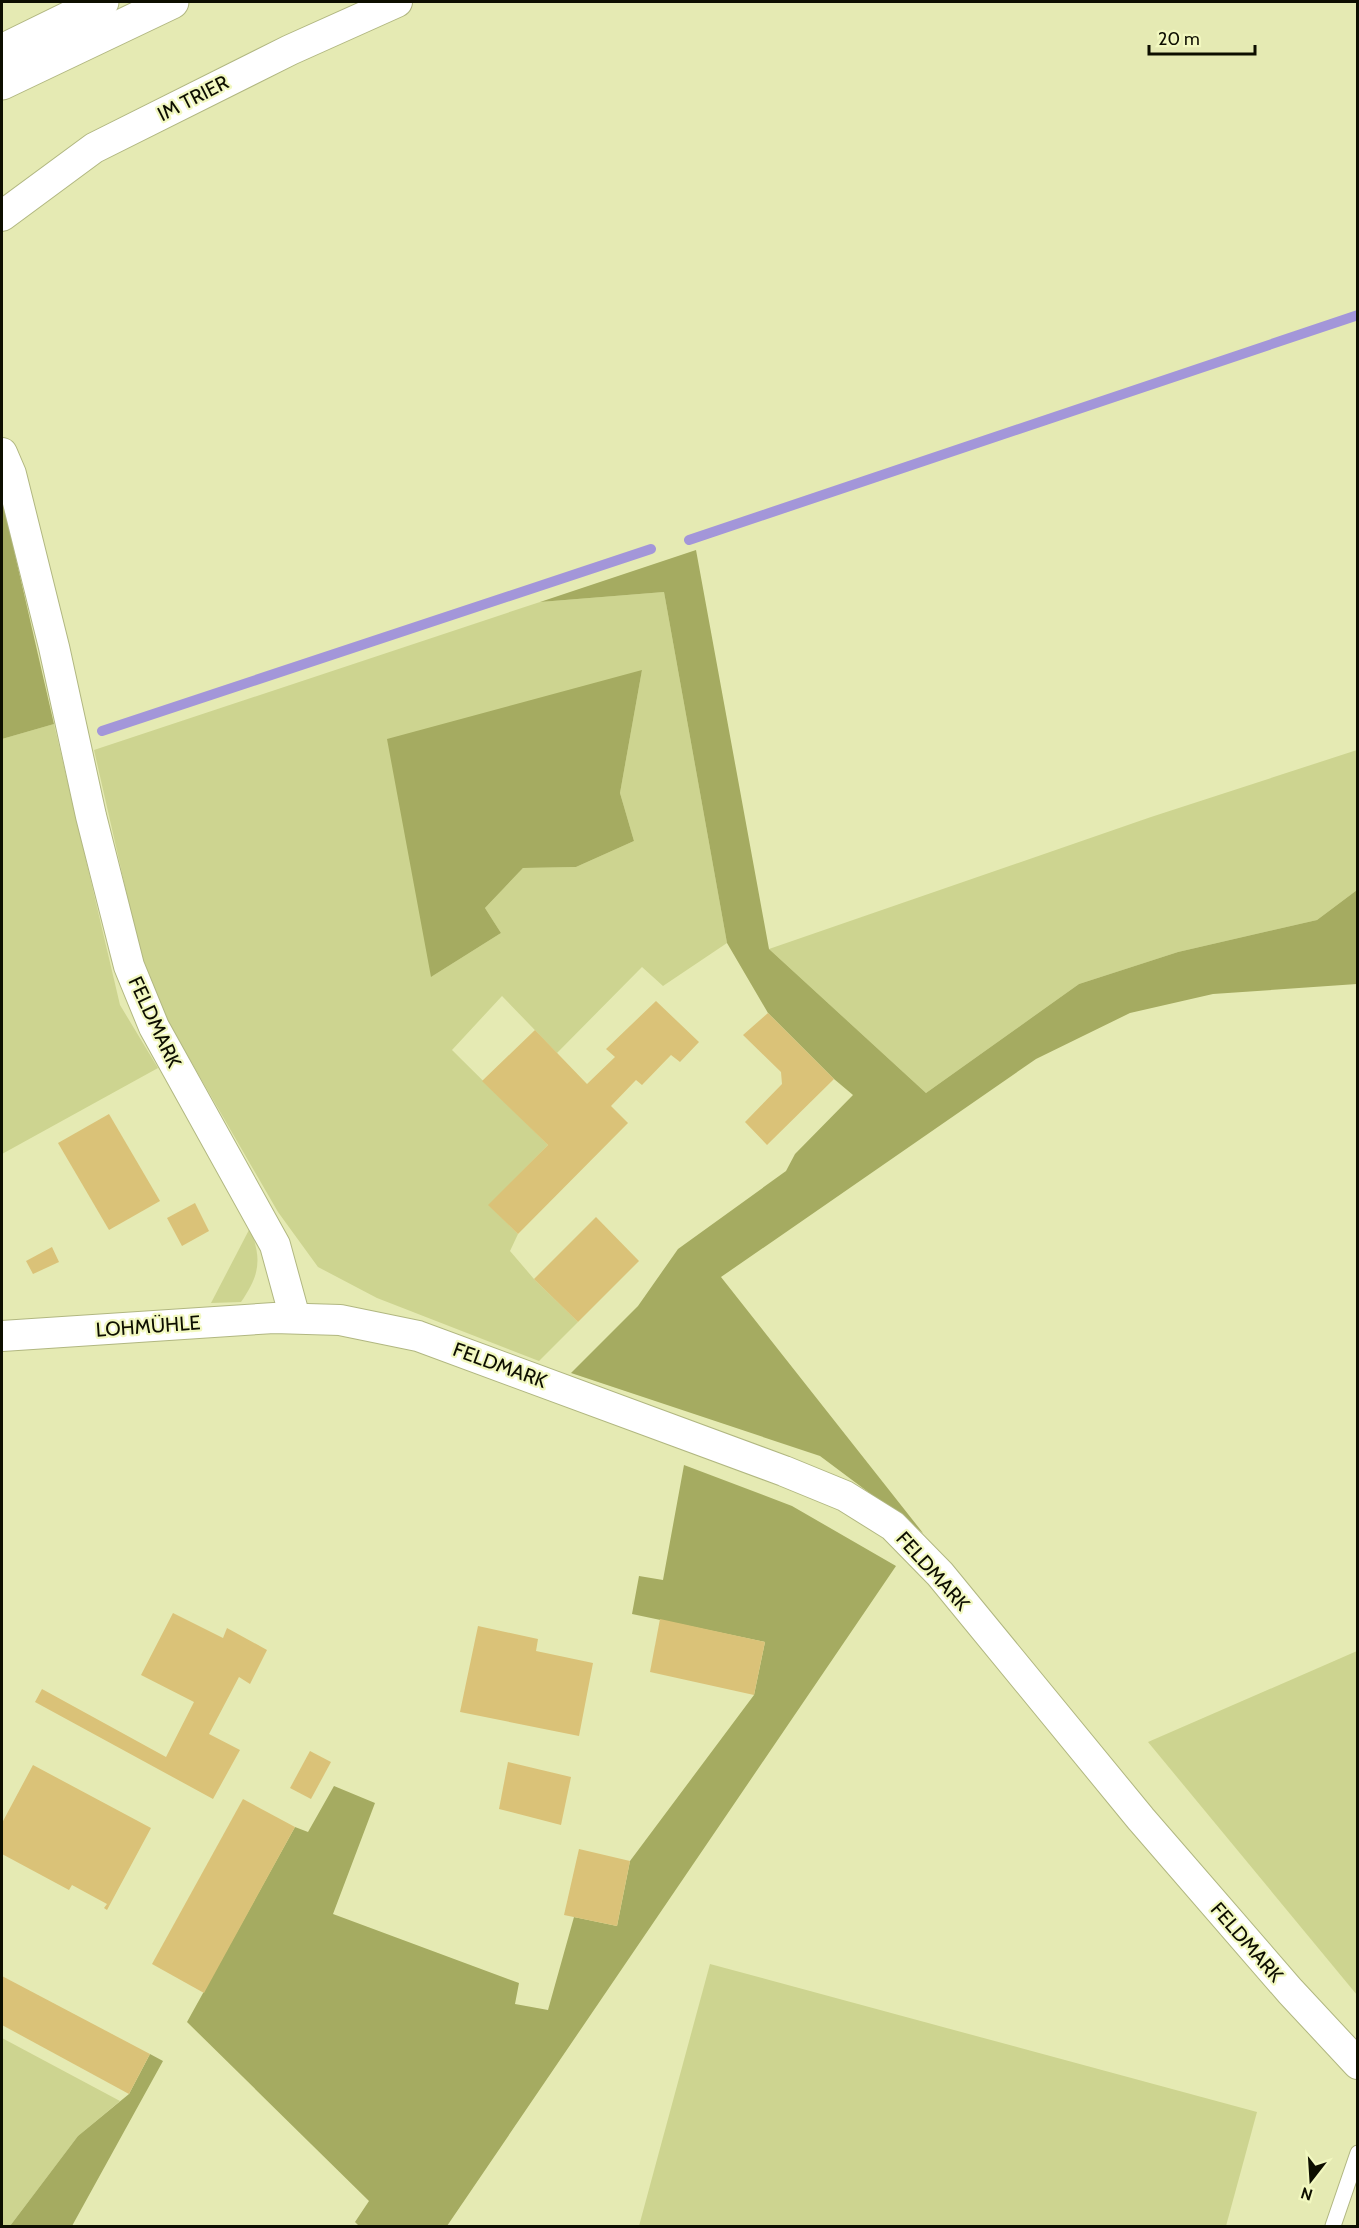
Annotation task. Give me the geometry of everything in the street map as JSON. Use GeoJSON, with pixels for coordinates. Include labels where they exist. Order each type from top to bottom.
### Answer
{"type":"FeatureCollection","features":[{"type":"Feature","properties":{"kind":"highway"},"geometry":{"type":"LineString","coordinates":[[2,51],[102,2]]}},
{"type":"Feature","properties":{"kind":"highway"},"geometry":{"type":"LineString","coordinates":[[2,83],[172,2]]}},
{"type":"Feature","properties":{"kind":"street","name":"IM TRIER"},"geometry":{"type":"LineString","coordinates":[[2,216],[94,148],[290,50],[397,2]]}},
{"type":"Feature","properties":{"kind":"street","name":"FELDMARK"},"geometry":{"type":"LineString","coordinates":[[2,453],[11,474],[54,647],[91,816],[129,966],[154,1027],[275,1245],[295,1318],[340,1320],[418,1336],[784,1471],[845,1496],[893,1526],[940,1574],[1141,1819],[1290,1991],[1356,2061]]}},
{"type":"Feature","properties":{"kind":"street","name":"LOHMÜHLE"},"geometry":{"type":"LineString","coordinates":[[2,1336],[295,1318]]}},
{"type":"Feature","properties":{"kind":"lane"},"geometry":{"type":"LineString","coordinates":[[1334,2226],[1358,2153]]}},
{"type":"Feature","properties":{"kind":"green space"},"geometry":{"type":"Polygon","coordinates":[[[2,498],[54,724],[2,739],[2,498]]]}},
{"type":"Feature","properties":{"kind":"green space"},"geometry":{"type":"Polygon","coordinates":[[[696,550],[769,949],[926,1093],[1079,984],[1178,952],[1317,920],[1357,890],[1357,984],[1213,994],[1130,1013],[1036,1059],[721,1277],[923,1533],[820,1456],[571,1373],[638,1306],[678,1249],[786,1171],[795,1154],[853,1095],[768,1013],[727,943],[664,592],[540,602],[696,550]]]}},
{"type":"Feature","properties":{"kind":"green space"},"geometry":{"type":"Polygon","coordinates":[[[664,592],[727,943],[663,986],[642,967],[557,1053],[502,996],[452,1050],[548,1145],[489,1205],[518,1234],[510,1251],[534,1279],[578,1322],[539,1361],[377,1298],[318,1267],[278,1212],[167,1020],[142,961],[94,750],[540,602],[664,592]],[[642,670],[431,977],[501,933],[485,908],[523,868],[576,867],[634,841],[620,793],[642,670]]]}},
{"type":"Feature","properties":{"kind":"green space"},"geometry":{"type":"Polygon","coordinates":[[[642,670],[620,793],[634,841],[576,867],[523,868],[485,908],[501,933],[431,977],[387,739],[642,670]]]}},
{"type":"Feature","properties":{"kind":"green space"},"geometry":{"type":"Polygon","coordinates":[[[54,724],[120,1005],[158,1068],[2,1154],[2,739],[54,724]]]}},
{"type":"Feature","properties":{"kind":"green space"},"geometry":{"type":"Polygon","coordinates":[[[1357,750],[1357,890],[1317,920],[1178,952],[1079,984],[926,1093],[769,949],[1151,817],[1357,750]]]}},
{"type":"Feature","properties":{"kind":"green space"},"geometry":{"type":"Polygon","coordinates":[[[250,1228],[257,1258],[252,1283],[241,1302],[211,1303],[250,1228]]]}},
{"type":"Feature","properties":{"kind":"green space"},"geometry":{"type":"Polygon","coordinates":[[[684,1465],[792,1506],[896,1566],[447,2226],[359,2226],[355,2222],[369,2201],[187,2022],[295,1827],[308,1832],[334,1786],[375,1803],[333,1914],[519,1983],[515,2004],[548,2010],[574,1917],[617,1926],[630,1861],[754,1695],[765,1642],[632,1614],[639,1576],[663,1580],[684,1465]]]}},
{"type":"Feature","properties":{"kind":"green space"},"geometry":{"type":"Polygon","coordinates":[[[1357,1651],[1358,1995],[1148,1742],[1357,1651]]]}},
{"type":"Feature","properties":{"kind":"green space"},"geometry":{"type":"Polygon","coordinates":[[[710,1964],[1257,2112],[1226,2226],[639,2226],[710,1964]]]}},
{"type":"Feature","properties":{"kind":"green space"},"geometry":{"type":"Polygon","coordinates":[[[2,2038],[120,2101],[78,2136],[10,2226],[4,2226],[2,2223],[2,2038]]]}},
{"type":"Feature","properties":{"kind":"green space"},"geometry":{"type":"Polygon","coordinates":[[[150,2054],[163,2061],[72,2226],[10,2226],[78,2136],[129,2094],[150,2054]]]}},
{"type":"Feature","properties":{"kind":"building"},"geometry":{"type":"Polygon","coordinates":[[[656,1001],[699,1042],[680,1062],[671,1055],[642,1085],[636,1080],[611,1106],[628,1123],[518,1234],[488,1205],[548,1145],[482,1081],[535,1030],[587,1084],[615,1057],[606,1049],[656,1001]]]}},
{"type":"Feature","properties":{"kind":"building"},"geometry":{"type":"Polygon","coordinates":[[[768,1013],[834,1079],[767,1145],[745,1122],[782,1084],[781,1072],[743,1035],[768,1013]]]}},
{"type":"Feature","properties":{"kind":"building"},"geometry":{"type":"Polygon","coordinates":[[[109,1114],[160,1201],[109,1230],[58,1143],[109,1114]]]}},
{"type":"Feature","properties":{"kind":"building"},"geometry":{"type":"Polygon","coordinates":[[[195,1203],[209,1231],[182,1246],[167,1218],[195,1203]]]}},
{"type":"Feature","properties":{"kind":"building"},"geometry":{"type":"Polygon","coordinates":[[[596,1217],[639,1261],[578,1322],[534,1279],[596,1217]]]}},
{"type":"Feature","properties":{"kind":"building"},"geometry":{"type":"Polygon","coordinates":[[[52,1247],[59,1262],[33,1274],[26,1261],[52,1247]]]}},
{"type":"Feature","properties":{"kind":"building"},"geometry":{"type":"Polygon","coordinates":[[[173,1613],[223,1638],[227,1628],[267,1650],[250,1684],[239,1677],[209,1734],[240,1750],[213,1799],[35,1702],[42,1689],[166,1757],[194,1702],[141,1675],[173,1613]]]}},
{"type":"Feature","properties":{"kind":"building"},"geometry":{"type":"Polygon","coordinates":[[[660,1619],[765,1642],[754,1695],[650,1672],[660,1619]]]}},
{"type":"Feature","properties":{"kind":"building"},"geometry":{"type":"Polygon","coordinates":[[[478,1626],[538,1639],[536,1651],[593,1663],[579,1736],[460,1712],[478,1626]]]}},
{"type":"Feature","properties":{"kind":"building"},"geometry":{"type":"Polygon","coordinates":[[[310,1751],[331,1762],[311,1799],[290,1788],[310,1751]]]}},
{"type":"Feature","properties":{"kind":"building"},"geometry":{"type":"Polygon","coordinates":[[[508,1762],[571,1777],[561,1825],[499,1809],[508,1762]]]}},
{"type":"Feature","properties":{"kind":"building"},"geometry":{"type":"Polygon","coordinates":[[[33,1765],[151,1828],[107,1910],[104,1908],[107,1904],[72,1885],[69,1890],[2,1854],[2,1823],[33,1765]]]}},
{"type":"Feature","properties":{"kind":"building"},"geometry":{"type":"Polygon","coordinates":[[[243,1799],[295,1827],[204,1993],[152,1964],[243,1799]]]}},
{"type":"Feature","properties":{"kind":"building"},"geometry":{"type":"Polygon","coordinates":[[[579,1849],[630,1861],[617,1926],[564,1915],[579,1849]]]}},
{"type":"Feature","properties":{"kind":"building"},"geometry":{"type":"Polygon","coordinates":[[[2,1976],[150,2054],[129,2094],[2,2025],[2,1976]]]}},
{"type":"Feature","properties":{"kind":"waterway"},"geometry":{"type":"LineString","coordinates":[[689,540],[1358,315]]}},
{"type":"Feature","properties":{"kind":"waterway"},"geometry":{"type":"LineString","coordinates":[[102,731],[651,549]]}}]}
